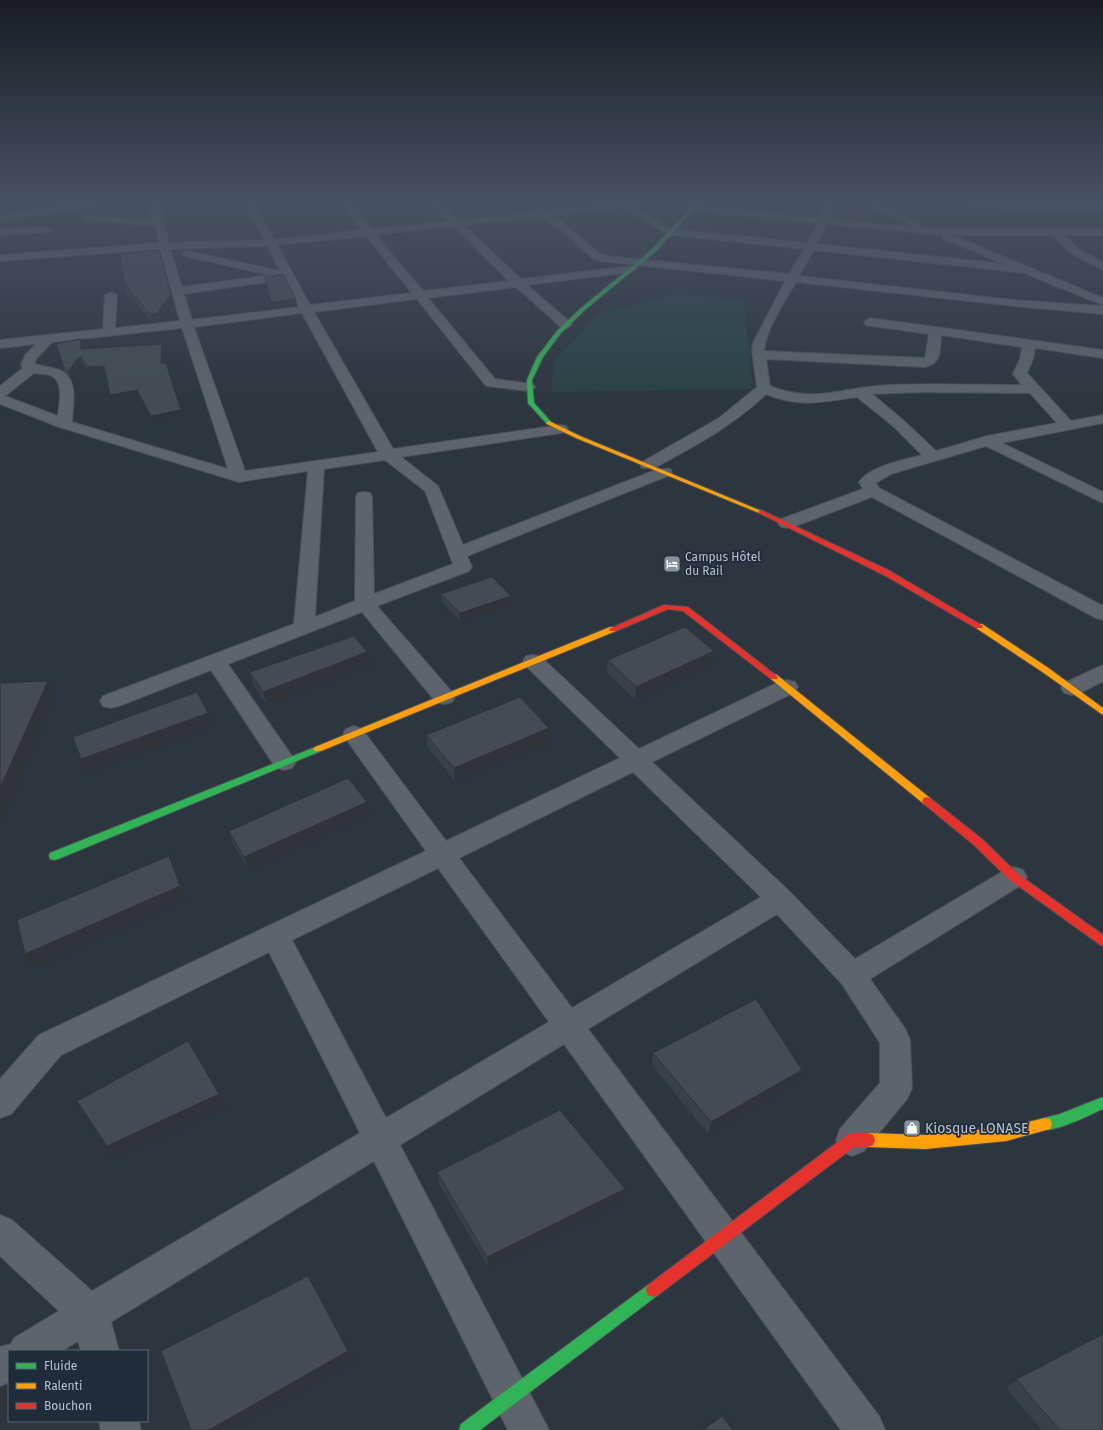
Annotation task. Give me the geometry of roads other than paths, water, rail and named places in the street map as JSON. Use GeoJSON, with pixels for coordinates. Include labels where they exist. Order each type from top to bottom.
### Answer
{"type":"FeatureCollection","features":[{"type":"Feature","properties":{"kind":"street"},"geometry":{"type":"LineString","coordinates":[[171,270],[187,324],[239,477]]}},
{"type":"Feature","properties":{"kind":"street"},"geometry":{"type":"LineString","coordinates":[[261,270],[289,276]]}},
{"type":"Feature","properties":{"kind":"street"},"geometry":{"type":"LineString","coordinates":[[110,700],[463,567],[432,489],[388,455],[286,270]]}},
{"type":"Feature","properties":{"kind":"street"},"geometry":{"type":"LineString","coordinates":[[399,270],[491,383],[528,387]]}},
{"type":"Feature","properties":{"kind":"street"},"geometry":{"type":"LineString","coordinates":[[505,270],[566,325]]}},
{"type":"Feature","properties":{"kind":"street"},"geometry":{"type":"LineString","coordinates":[[0,344],[187,324],[604,270]]}},
{"type":"Feature","properties":{"kind":"street"},"geometry":{"type":"LineString","coordinates":[[631,270],[566,325],[548,346],[533,368],[528,387],[528,397],[536,413],[561,429],[787,523],[856,556],[931,596],[1072,688],[1103,712]]}},
{"type":"Feature","properties":{"kind":"street"},"geometry":{"type":"LineString","coordinates":[[693,270],[791,278],[1014,303],[1103,310]]}},
{"type":"Feature","properties":{"kind":"street"},"geometry":{"type":"LineString","coordinates":[[764,388],[759,355],[759,343],[761,336],[796,270]]}},
{"type":"Feature","properties":{"kind":"street"},"geometry":{"type":"LineString","coordinates":[[1028,270],[1103,302]]}},
{"type":"Feature","properties":{"kind":"street"},"geometry":{"type":"LineString","coordinates":[[177,291],[289,276]]}},
{"type":"Feature","properties":{"kind":"street"},"geometry":{"type":"LineString","coordinates":[[109,333],[111,295]]}},
{"type":"Feature","properties":{"kind":"street"},"geometry":{"type":"LineString","coordinates":[[870,322],[1103,354]]}},
{"type":"Feature","properties":{"kind":"street"},"geometry":{"type":"LineString","coordinates":[[759,355],[925,362],[930,361],[933,354],[935,332]]}},
{"type":"Feature","properties":{"kind":"street"},"geometry":{"type":"LineString","coordinates":[[47,340],[30,358],[28,363],[31,368],[57,374],[64,379],[67,393],[64,424]]}},
{"type":"Feature","properties":{"kind":"street"},"geometry":{"type":"LineString","coordinates":[[1028,344],[1028,358],[1020,374],[1068,426]]}},
{"type":"Feature","properties":{"kind":"street"},"geometry":{"type":"LineString","coordinates":[[0,393],[31,368]]}},
{"type":"Feature","properties":{"kind":"street"},"geometry":{"type":"LineString","coordinates":[[764,388],[777,395],[812,401],[860,392],[887,389],[1033,389]]}},
{"type":"Feature","properties":{"kind":"street"},"geometry":{"type":"LineString","coordinates":[[648,465],[712,430],[750,403],[764,388]]}},
{"type":"Feature","properties":{"kind":"street"},"geometry":{"type":"LineString","coordinates":[[860,392],[898,423],[932,456]]}},
{"type":"Feature","properties":{"kind":"street"},"geometry":{"type":"LineString","coordinates":[[0,399],[64,424],[239,477],[561,429]]}},
{"type":"Feature","properties":{"kind":"street"},"geometry":{"type":"LineString","coordinates":[[1099,423],[1068,426],[987,441],[885,471],[867,482],[873,491],[1103,614]]}},
{"type":"Feature","properties":{"kind":"street"},"geometry":{"type":"LineString","coordinates":[[987,441],[1103,498]]}},
{"type":"Feature","properties":{"kind":"street"},"geometry":{"type":"LineString","coordinates":[[304,627],[316,466]]}},
{"type":"Feature","properties":{"kind":"street"},"geometry":{"type":"LineString","coordinates":[[458,553],[664,472]]}},
{"type":"Feature","properties":{"kind":"street"},"geometry":{"type":"LineString","coordinates":[[1081,487],[1103,478]]}},
{"type":"Feature","properties":{"kind":"street"},"geometry":{"type":"LineString","coordinates":[[787,523],[873,491]]}},
{"type":"Feature","properties":{"kind":"street"},"geometry":{"type":"LineString","coordinates":[[364,497],[365,604],[444,697]]}},
{"type":"Feature","properties":{"kind":"street"},"geometry":{"type":"LineString","coordinates":[[54,856],[667,607],[685,609],[787,687],[978,842],[1014,877],[1103,941]]}},
{"type":"Feature","properties":{"kind":"street"},"geometry":{"type":"LineString","coordinates":[[215,661],[284,762]]}},
{"type":"Feature","properties":{"kind":"street"},"geometry":{"type":"LineString","coordinates":[[468,1430],[852,1140],[896,1088],[895,1040],[852,975],[780,900],[533,661]]}},
{"type":"Feature","properties":{"kind":"street"},"geometry":{"type":"LineString","coordinates":[[1072,688],[1103,672]]}},
{"type":"Feature","properties":{"kind":"street"},"geometry":{"type":"LineString","coordinates":[[0,1103],[50,1045],[787,687]]}},
{"type":"Feature","properties":{"kind":"street"},"geometry":{"type":"LineString","coordinates":[[354,734],[865,1430]]}},
{"type":"Feature","properties":{"kind":"street"},"geometry":{"type":"LineString","coordinates":[[852,975],[1014,877]]}},
{"type":"Feature","properties":{"kind":"street"},"geometry":{"type":"LineString","coordinates":[[29,1350],[380,1138],[780,900]]}},
{"type":"Feature","properties":{"kind":"street"},"geometry":{"type":"LineString","coordinates":[[275,935],[529,1430]]}},
{"type":"Feature","properties":{"kind":"street"},"geometry":{"type":"LineString","coordinates":[[852,1140],[925,1142],[1006,1134],[1060,1120],[1103,1103]]}},
{"type":"Feature","properties":{"kind":"street"},"geometry":{"type":"LineString","coordinates":[[0,1232],[90,1314],[100,1350]]}},
{"type":"Feature","properties":{"kind":"place","name":"Campus Hôtel du Rail"},"geometry":{"type":"Point","coordinates":[672,564]}},
{"type":"Feature","properties":{"kind":"place","name":"Kiosque LONASE"},"geometry":{"type":"Point","coordinates":[912,1128]}}]}
